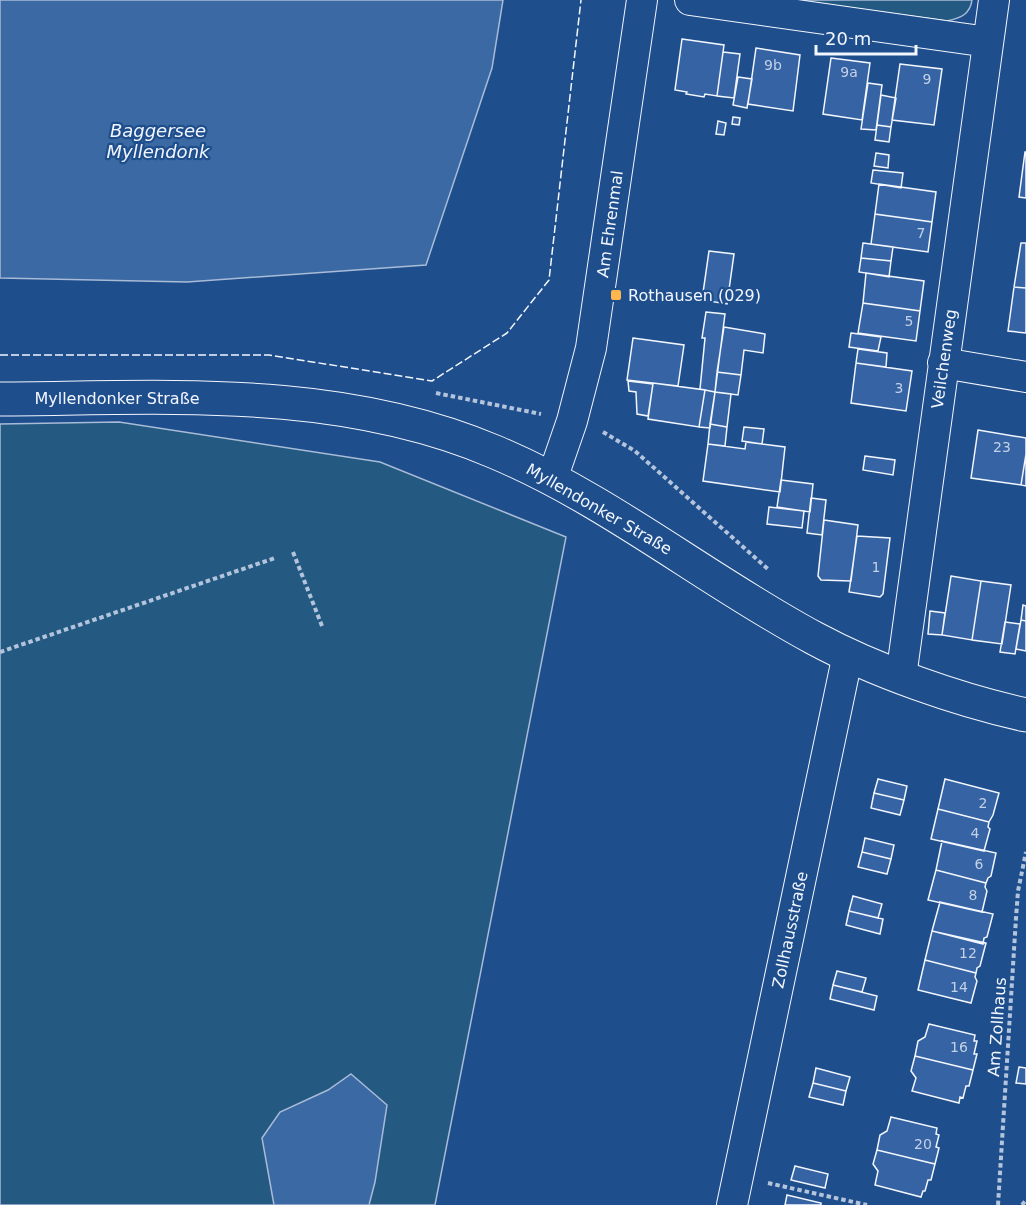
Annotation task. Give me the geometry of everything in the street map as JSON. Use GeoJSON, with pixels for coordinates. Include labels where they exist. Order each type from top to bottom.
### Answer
{"type":"FeatureCollection","features":[{"type":"Feature","properties":{"kind":"street","name":"Am Ehrenmal"},"geometry":{"type":"LineString","coordinates":[[552,478],[575,412],[591,348],[642,0]]}},
{"type":"Feature","properties":{"kind":"street"},"geometry":{"type":"LineString","coordinates":[[690,0],[988,42]]}},
{"type":"Feature","properties":{"kind":"street","name":"Veilchenweg"},"geometry":{"type":"LineString","coordinates":[[902,676],[994,0]]}},
{"type":"Feature","properties":{"kind":"street"},"geometry":{"type":"LineString","coordinates":[[943,363],[1026,377]]}},
{"type":"Feature","properties":{"kind":"street","name":"Myllendonker Straße"},"geometry":{"type":"LineString","coordinates":[[0,399],[252,399],[307,403],[368,413],[427,428],[493,451],[552,478],[816,640],[902,676],[974,701],[1026,715]]}},
{"type":"Feature","properties":{"kind":"street","name":"Zollhausstraße"},"geometry":{"type":"LineString","coordinates":[[732,1205],[848,654]]}},
{"type":"Feature","properties":{"kind":"path"},"geometry":{"type":"LineString","coordinates":[[293,552],[322,626]]}},
{"type":"Feature","properties":{"kind":"path"},"geometry":{"type":"LineString","coordinates":[[0,651],[275,558]]}},
{"type":"Feature","properties":{"kind":"path","name":"Am Zollhaus"},"geometry":{"type":"LineString","coordinates":[[998,1205],[1018,891],[1026,852]]}},
{"type":"Feature","properties":{"kind":"path"},"geometry":{"type":"LineString","coordinates":[[738,1176],[867,1205]]}},
{"type":"Feature","properties":{"kind":"path"},"geometry":{"type":"LineString","coordinates":[[1022,1205],[1026,1200]]}},
{"type":"Feature","properties":{"kind":"shaded area"},"geometry":{"type":"Polygon","coordinates":[[[793,0],[972,0],[964,15],[947,21],[793,0]]]}},
{"type":"Feature","properties":{"kind":"shaded area"},"geometry":{"type":"Polygon","coordinates":[[[119,422],[380,462],[566,537],[435,1205],[0,1205],[0,424],[119,422]]]}},
{"type":"Feature","properties":{"kind":"water","name":"Baggersee Myllendonk"},"geometry":{"type":"Polygon","coordinates":[[[0,0],[503,0],[492,68],[426,265],[187,282],[0,278],[0,0]]]}},
{"type":"Feature","properties":{"kind":"water"},"geometry":{"type":"Polygon","coordinates":[[[351,1074],[387,1105],[375,1182],[369,1205],[274,1205],[262,1138],[280,1112],[328,1090],[351,1074]]]}},
{"type":"Feature","properties":{"kind":"building"},"geometry":{"type":"Polygon","coordinates":[[[682,39],[724,45],[717,96],[705,94],[704,97],[675,90],[682,39]]]}},
{"type":"Feature","properties":{"kind":"building"},"geometry":{"type":"Polygon","coordinates":[[[756,48],[800,55],[793,111],[748,104],[756,48]]]}},
{"type":"Feature","properties":{"kind":"building"},"geometry":{"type":"Polygon","coordinates":[[[723,52],[740,54],[734,98],[717,96],[723,52]]]}},
{"type":"Feature","properties":{"kind":"building"},"geometry":{"type":"Polygon","coordinates":[[[831,58],[870,63],[862,120],[823,114],[831,58]]]}},
{"type":"Feature","properties":{"kind":"building"},"geometry":{"type":"Polygon","coordinates":[[[900,64],[942,69],[934,125],[892,120],[900,64]]]}},
{"type":"Feature","properties":{"kind":"building"},"geometry":{"type":"Polygon","coordinates":[[[738,77],[752,79],[747,108],[733,105],[738,77]]]}},
{"type":"Feature","properties":{"kind":"building"},"geometry":{"type":"Polygon","coordinates":[[[868,83],[882,85],[876,130],[861,129],[868,83]]]}},
{"type":"Feature","properties":{"kind":"building"},"geometry":{"type":"Polygon","coordinates":[[[881,95],[896,98],[891,127],[877,125],[881,95]]]}},
{"type":"Feature","properties":{"kind":"building"},"geometry":{"type":"Polygon","coordinates":[[[733,117],[740,118],[739,125],[732,124],[733,117]]]}},
{"type":"Feature","properties":{"kind":"building"},"geometry":{"type":"Polygon","coordinates":[[[718,121],[726,123],[724,135],[716,134],[718,121]]]}},
{"type":"Feature","properties":{"kind":"building"},"geometry":{"type":"Polygon","coordinates":[[[877,125],[891,127],[889,142],[875,140],[877,125]]]}},
{"type":"Feature","properties":{"kind":"building"},"geometry":{"type":"Polygon","coordinates":[[[1026,152],[1026,198],[1019,197],[1026,152]]]}},
{"type":"Feature","properties":{"kind":"building"},"geometry":{"type":"Polygon","coordinates":[[[876,153],[889,155],[888,168],[874,166],[876,153]]]}},
{"type":"Feature","properties":{"kind":"building"},"geometry":{"type":"Polygon","coordinates":[[[873,170],[903,173],[901,188],[871,183],[873,170]]]}},
{"type":"Feature","properties":{"kind":"building"},"geometry":{"type":"Polygon","coordinates":[[[879,184],[936,192],[932,222],[875,214],[879,184]]]}},
{"type":"Feature","properties":{"kind":"building"},"geometry":{"type":"Polygon","coordinates":[[[875,214],[932,222],[928,252],[871,244],[875,214]]]}},
{"type":"Feature","properties":{"kind":"building"},"geometry":{"type":"Polygon","coordinates":[[[863,243],[893,247],[891,261],[861,258],[863,243]]]}},
{"type":"Feature","properties":{"kind":"building"},"geometry":{"type":"Polygon","coordinates":[[[1021,243],[1026,243],[1026,288],[1014,287],[1021,243]]]}},
{"type":"Feature","properties":{"kind":"building"},"geometry":{"type":"Polygon","coordinates":[[[709,251],[734,254],[727,304],[702,300],[709,251]]]}},
{"type":"Feature","properties":{"kind":"building"},"geometry":{"type":"Polygon","coordinates":[[[861,258],[891,261],[889,277],[859,272],[861,258]]]}},
{"type":"Feature","properties":{"kind":"building"},"geometry":{"type":"Polygon","coordinates":[[[866,273],[924,281],[920,311],[863,303],[866,273]]]}},
{"type":"Feature","properties":{"kind":"building"},"geometry":{"type":"Polygon","coordinates":[[[1014,287],[1026,288],[1026,333],[1008,331],[1014,287]]]}},
{"type":"Feature","properties":{"kind":"building"},"geometry":{"type":"Polygon","coordinates":[[[863,303],[920,311],[916,341],[858,333],[863,303]]]}},
{"type":"Feature","properties":{"kind":"building"},"geometry":{"type":"Polygon","coordinates":[[[706,312],[725,314],[715,392],[700,389],[705,338],[702,338],[706,312]]]}},
{"type":"Feature","properties":{"kind":"building"},"geometry":{"type":"Polygon","coordinates":[[[724,327],[765,334],[763,353],[744,350],[741,375],[717,372],[724,327]]]}},
{"type":"Feature","properties":{"kind":"building"},"geometry":{"type":"Polygon","coordinates":[[[851,333],[881,337],[878,351],[849,347],[851,333]]]}},
{"type":"Feature","properties":{"kind":"building"},"geometry":{"type":"Polygon","coordinates":[[[633,338],[684,345],[678,386],[627,380],[633,338]]]}},
{"type":"Feature","properties":{"kind":"building"},"geometry":{"type":"Polygon","coordinates":[[[858,349],[887,353],[886,367],[856,363],[858,349]]]}},
{"type":"Feature","properties":{"kind":"building"},"geometry":{"type":"Polygon","coordinates":[[[856,363],[912,371],[906,411],[851,403],[856,363]]]}},
{"type":"Feature","properties":{"kind":"building"},"geometry":{"type":"Polygon","coordinates":[[[717,372],[741,375],[738,395],[715,392],[717,372]]]}},
{"type":"Feature","properties":{"kind":"building"},"geometry":{"type":"Polygon","coordinates":[[[628,381],[653,384],[648,416],[637,414],[636,392],[629,391],[628,381]]]}},
{"type":"Feature","properties":{"kind":"building"},"geometry":{"type":"Polygon","coordinates":[[[653,383],[705,390],[699,427],[648,419],[653,383]]]}},
{"type":"Feature","properties":{"kind":"building"},"geometry":{"type":"Polygon","coordinates":[[[705,390],[715,392],[710,428],[699,427],[705,390]]]}},
{"type":"Feature","properties":{"kind":"building"},"geometry":{"type":"Polygon","coordinates":[[[715,392],[731,394],[727,427],[710,424],[715,392]]]}},
{"type":"Feature","properties":{"kind":"building"},"geometry":{"type":"Polygon","coordinates":[[[710,424],[727,427],[725,446],[708,444],[710,424]]]}},
{"type":"Feature","properties":{"kind":"building"},"geometry":{"type":"Polygon","coordinates":[[[744,427],[764,429],[762,444],[742,441],[744,427]]]}},
{"type":"Feature","properties":{"kind":"building"},"geometry":{"type":"Polygon","coordinates":[[[978,430],[1026,438],[1021,485],[971,478],[978,430]]]}},
{"type":"Feature","properties":{"kind":"building"},"geometry":{"type":"Polygon","coordinates":[[[746,442],[785,447],[780,492],[703,481],[708,444],[745,449],[746,442]]]}},
{"type":"Feature","properties":{"kind":"building"},"geometry":{"type":"Polygon","coordinates":[[[1026,454],[1026,486],[1021,485],[1026,454]]]}},
{"type":"Feature","properties":{"kind":"building"},"geometry":{"type":"Polygon","coordinates":[[[865,456],[895,460],[893,475],[863,470],[865,456]]]}},
{"type":"Feature","properties":{"kind":"building"},"geometry":{"type":"Polygon","coordinates":[[[781,480],[813,484],[810,512],[777,507],[781,480]]]}},
{"type":"Feature","properties":{"kind":"building"},"geometry":{"type":"Polygon","coordinates":[[[811,498],[826,500],[822,535],[807,533],[811,498]]]}},
{"type":"Feature","properties":{"kind":"building"},"geometry":{"type":"Polygon","coordinates":[[[769,507],[804,511],[802,528],[767,524],[769,507]]]}},
{"type":"Feature","properties":{"kind":"building"},"geometry":{"type":"Polygon","coordinates":[[[824,520],[858,525],[851,581],[821,580],[818,576],[824,520]]]}},
{"type":"Feature","properties":{"kind":"building"},"geometry":{"type":"Polygon","coordinates":[[[857,536],[890,538],[883,594],[880,597],[849,592],[857,536]]]}},
{"type":"Feature","properties":{"kind":"building"},"geometry":{"type":"Polygon","coordinates":[[[951,576],[981,581],[972,640],[942,635],[951,576]]]}},
{"type":"Feature","properties":{"kind":"building"},"geometry":{"type":"Polygon","coordinates":[[[981,581],[1011,585],[1002,644],[972,640],[981,581]]]}},
{"type":"Feature","properties":{"kind":"building"},"geometry":{"type":"Polygon","coordinates":[[[1023,605],[1026,606],[1026,621],[1021,620],[1023,605]]]}},
{"type":"Feature","properties":{"kind":"building"},"geometry":{"type":"Polygon","coordinates":[[[930,611],[945,613],[942,635],[928,634],[930,611]]]}},
{"type":"Feature","properties":{"kind":"building"},"geometry":{"type":"Polygon","coordinates":[[[1021,620],[1026,621],[1026,651],[1016,649],[1021,620]]]}},
{"type":"Feature","properties":{"kind":"building"},"geometry":{"type":"Polygon","coordinates":[[[1005,622],[1020,624],[1015,654],[1000,652],[1005,622]]]}},
{"type":"Feature","properties":{"kind":"building"},"geometry":{"type":"Polygon","coordinates":[[[878,779],[907,786],[904,800],[874,793],[878,779]]]}},
{"type":"Feature","properties":{"kind":"building"},"geometry":{"type":"Polygon","coordinates":[[[945,779],[999,793],[989,822],[938,809],[945,779]]]}},
{"type":"Feature","properties":{"kind":"building"},"geometry":{"type":"Polygon","coordinates":[[[874,793],[904,800],[900,815],[871,808],[874,793]]]}},
{"type":"Feature","properties":{"kind":"building"},"geometry":{"type":"Polygon","coordinates":[[[938,809],[989,822],[990,829],[984,851],[931,839],[938,809]]]}},
{"type":"Feature","properties":{"kind":"building"},"geometry":{"type":"Polygon","coordinates":[[[865,838],[894,845],[891,859],[862,852],[865,838]]]}},
{"type":"Feature","properties":{"kind":"building"},"geometry":{"type":"Polygon","coordinates":[[[942,841],[996,853],[991,876],[986,883],[936,870],[942,841]]]}},
{"type":"Feature","properties":{"kind":"building"},"geometry":{"type":"Polygon","coordinates":[[[862,852],[891,859],[887,874],[858,867],[862,852]]]}},
{"type":"Feature","properties":{"kind":"building"},"geometry":{"type":"Polygon","coordinates":[[[936,870],[986,883],[987,891],[982,912],[928,900],[936,870]]]}},
{"type":"Feature","properties":{"kind":"building"},"geometry":{"type":"Polygon","coordinates":[[[853,896],[882,904],[878,918],[849,911],[853,896]]]}},
{"type":"Feature","properties":{"kind":"building"},"geometry":{"type":"Polygon","coordinates":[[[940,902],[993,914],[983,944],[932,931],[940,902]]]}},
{"type":"Feature","properties":{"kind":"building"},"geometry":{"type":"Polygon","coordinates":[[[849,911],[883,919],[880,934],[846,925],[849,911]]]}},
{"type":"Feature","properties":{"kind":"building"},"geometry":{"type":"Polygon","coordinates":[[[932,931],[986,943],[976,973],[925,960],[932,931]]]}},
{"type":"Feature","properties":{"kind":"building"},"geometry":{"type":"Polygon","coordinates":[[[925,960],[976,973],[977,981],[971,1003],[918,990],[925,960]]]}},
{"type":"Feature","properties":{"kind":"building"},"geometry":{"type":"Polygon","coordinates":[[[837,971],[866,978],[862,992],[833,985],[837,971]]]}},
{"type":"Feature","properties":{"kind":"building"},"geometry":{"type":"Polygon","coordinates":[[[833,985],[877,996],[874,1010],[830,999],[833,985]]]}},
{"type":"Feature","properties":{"kind":"building"},"geometry":{"type":"Polygon","coordinates":[[[929,1024],[975,1035],[974,1041],[977,1041],[974,1054],[977,1054],[973,1070],[915,1056],[918,1041],[925,1037],[929,1024]]]}},
{"type":"Feature","properties":{"kind":"building"},"geometry":{"type":"Polygon","coordinates":[[[915,1056],[973,1070],[969,1086],[966,1086],[959,1103],[912,1091],[916,1078],[911,1071],[915,1056]]]}},
{"type":"Feature","properties":{"kind":"building"},"geometry":{"type":"Polygon","coordinates":[[[1019,1067],[1026,1068],[1026,1084],[1016,1083],[1019,1067]]]}},
{"type":"Feature","properties":{"kind":"building"},"geometry":{"type":"Polygon","coordinates":[[[816,1068],[850,1077],[846,1091],[813,1083],[816,1068]]]}},
{"type":"Feature","properties":{"kind":"building"},"geometry":{"type":"Polygon","coordinates":[[[813,1083],[846,1091],[843,1105],[809,1097],[813,1083]]]}},
{"type":"Feature","properties":{"kind":"building"},"geometry":{"type":"Polygon","coordinates":[[[891,1117],[937,1128],[936,1134],[939,1135],[936,1147],[939,1148],[935,1164],[877,1150],[880,1135],[887,1131],[891,1117]]]}},
{"type":"Feature","properties":{"kind":"building"},"geometry":{"type":"Polygon","coordinates":[[[877,1150],[935,1164],[931,1180],[928,1180],[921,1197],[875,1185],[878,1171],[873,1164],[877,1150]]]}},
{"type":"Feature","properties":{"kind":"building"},"geometry":{"type":"Polygon","coordinates":[[[795,1166],[828,1174],[825,1188],[791,1180],[795,1166]]]}},
{"type":"Feature","properties":{"kind":"building"},"geometry":{"type":"Polygon","coordinates":[[[787,1195],[821,1203],[821,1205],[785,1205],[787,1195]]]}},
{"type":"Feature","properties":{"kind":"fence"},"geometry":{"type":"LineString","coordinates":[[0,355],[269,355],[432,381],[507,333],[549,280],[581,0]]}},
{"type":"Feature","properties":{"kind":"place","name":"Rothausen (029)"},"geometry":{"type":"Point","coordinates":[616,295]}}]}
